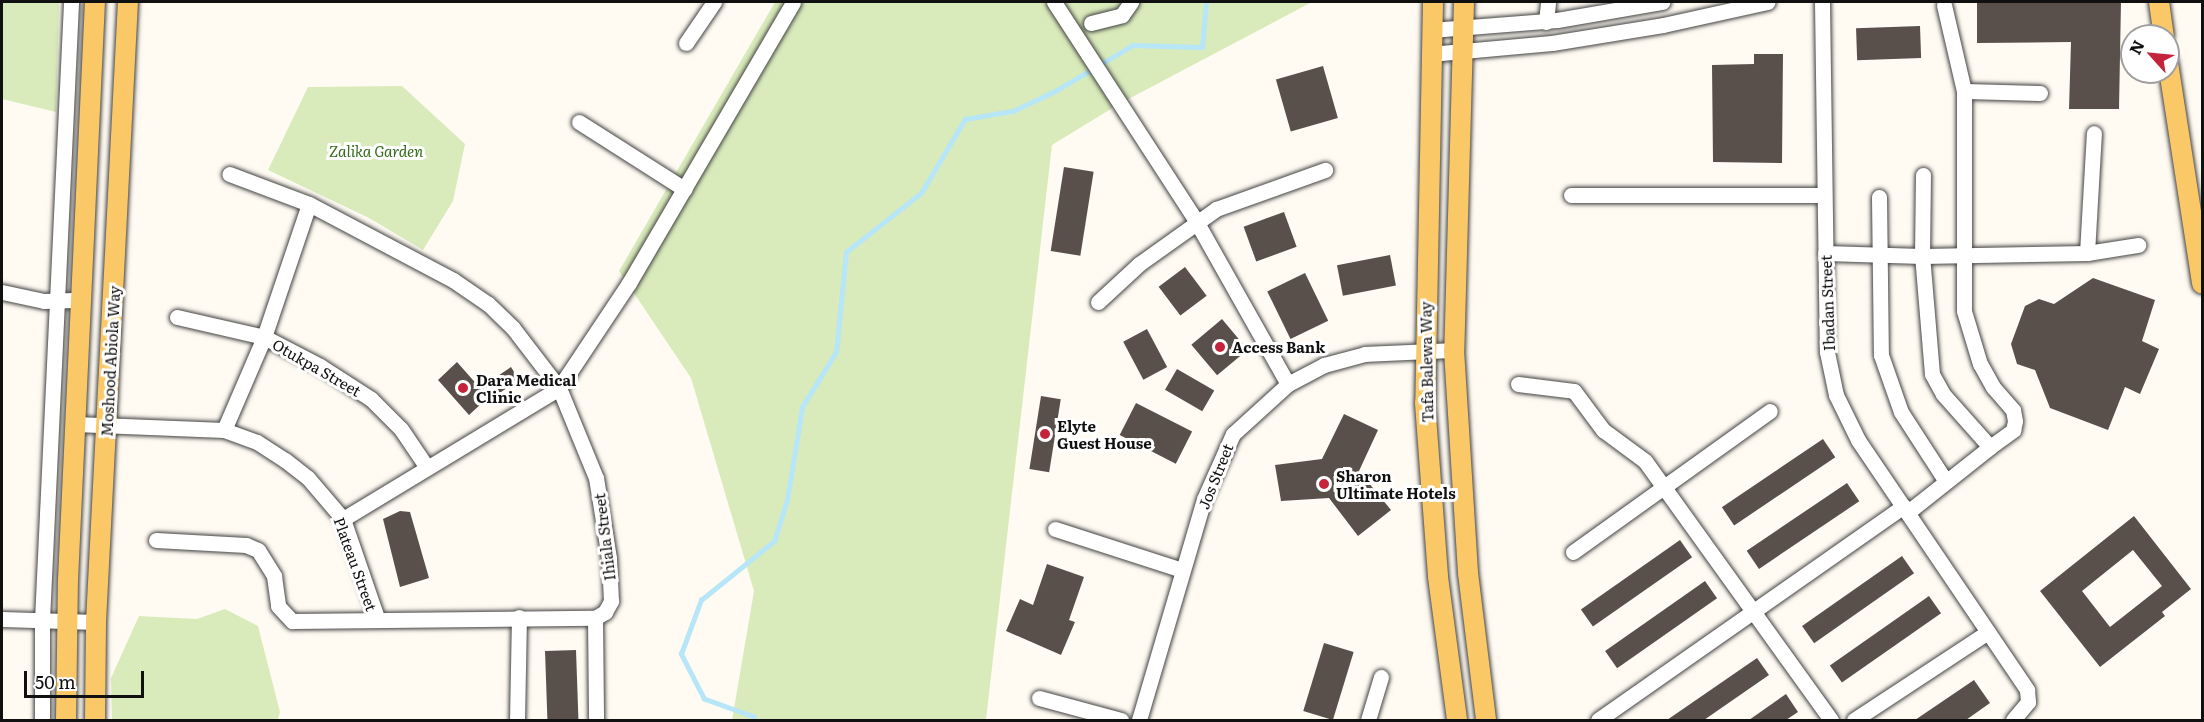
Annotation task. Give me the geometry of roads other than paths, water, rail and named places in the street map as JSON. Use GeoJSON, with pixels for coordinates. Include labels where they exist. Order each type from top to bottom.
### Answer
{"type":"FeatureCollection","features":[{"type":"Feature","properties":{"kind":"main road","name":"Moshood Abiola Way"},"geometry":{"type":"LineString","coordinates":[[66,720],[67,622],[80,300],[95,2]]}},
{"type":"Feature","properties":{"kind":"main road","name":"Moshood Abiola Way"},"geometry":{"type":"LineString","coordinates":[[95,720],[96,622],[128,2]]}},
{"type":"Feature","properties":{"kind":"main road","name":"Tafa Balewa Way"},"geometry":{"type":"LineString","coordinates":[[1433,2],[1424,350],[1429,476],[1457,720]]}},
{"type":"Feature","properties":{"kind":"main road","name":"Tafa Balewa Way"},"geometry":{"type":"LineString","coordinates":[[1464,2],[1454,350],[1468,573],[1486,720]]}},
{"type":"Feature","properties":{"kind":"main road"},"geometry":{"type":"LineString","coordinates":[[2159,2],[2162,24]]}},
{"type":"Feature","properties":{"kind":"main road"},"geometry":{"type":"LineString","coordinates":[[2171,84],[2202,283]]}},
{"type":"Feature","properties":{"kind":"street"},"geometry":{"type":"LineString","coordinates":[[66,720],[42,720],[42,621],[70,2]]}},
{"type":"Feature","properties":{"kind":"street"},"geometry":{"type":"LineString","coordinates":[[686,43],[714,2]]}},
{"type":"Feature","properties":{"kind":"street"},"geometry":{"type":"LineString","coordinates":[[343,519],[426,466],[559,388],[629,283],[793,2]]}},
{"type":"Feature","properties":{"kind":"street"},"geometry":{"type":"LineString","coordinates":[[1054,2],[1196,221],[1288,384]]}},
{"type":"Feature","properties":{"kind":"street"},"geometry":{"type":"LineString","coordinates":[[1091,23],[1122,15],[1131,2]]}},
{"type":"Feature","properties":{"kind":"street"},"geometry":{"type":"LineString","coordinates":[[1546,21],[1548,2]]}},
{"type":"Feature","properties":{"kind":"street"},"geometry":{"type":"LineString","coordinates":[[1431,30],[1546,21],[1662,2]]}},
{"type":"Feature","properties":{"kind":"street"},"geometry":{"type":"LineString","coordinates":[[1430,54],[1462,52],[1663,25],[1768,2]]}},
{"type":"Feature","properties":{"kind":"street","name":"Ibadan Street"},"geometry":{"type":"LineString","coordinates":[[1822,2],[1827,352],[1836,395],[1858,440],[2027,690],[2028,702],[2013,720]]}},
{"type":"Feature","properties":{"kind":"street"},"geometry":{"type":"LineString","coordinates":[[1609,718],[1753,610],[1906,509],[2013,430],[2015,421],[2013,410],[1993,387],[1980,364],[1970,338],[1964,311],[1962,256],[1964,92],[1944,5]]}},
{"type":"Feature","properties":{"kind":"street"},"geometry":{"type":"LineString","coordinates":[[1964,92],[2040,93]]}},
{"type":"Feature","properties":{"kind":"street"},"geometry":{"type":"LineString","coordinates":[[579,122],[684,189]]}},
{"type":"Feature","properties":{"kind":"street"},"geometry":{"type":"LineString","coordinates":[[2087,253],[2094,134]]}},
{"type":"Feature","properties":{"kind":"street"},"geometry":{"type":"LineString","coordinates":[[1098,302],[1139,264],[1196,221],[1240,199],[1325,170]]}},
{"type":"Feature","properties":{"kind":"street","name":"Ihiala Street"},"geometry":{"type":"LineString","coordinates":[[229,174],[309,204],[453,280],[488,304],[533,352],[559,388],[596,478],[603,509],[611,601],[605,612],[595,618]]}},
{"type":"Feature","properties":{"kind":"street"},"geometry":{"type":"LineString","coordinates":[[1923,175],[1922,256],[1932,374],[1943,394],[1990,447]]}},
{"type":"Feature","properties":{"kind":"street"},"geometry":{"type":"LineString","coordinates":[[1571,195],[1824,195]]}},
{"type":"Feature","properties":{"kind":"street"},"geometry":{"type":"LineString","coordinates":[[1880,197],[1881,355],[1889,386],[1945,480]]}},
{"type":"Feature","properties":{"kind":"street"},"geometry":{"type":"LineString","coordinates":[[224,430],[264,337],[309,204]]}},
{"type":"Feature","properties":{"kind":"street"},"geometry":{"type":"LineString","coordinates":[[1825,253],[1962,256],[2087,253],[2138,245]]}},
{"type":"Feature","properties":{"kind":"street"},"geometry":{"type":"LineString","coordinates":[[2,292],[22,298],[55,301],[80,300]]}},
{"type":"Feature","properties":{"kind":"street","name":"Otukpa Street"},"geometry":{"type":"LineString","coordinates":[[177,317],[264,337],[320,366],[371,399],[401,429],[426,466]]}},
{"type":"Feature","properties":{"kind":"street","name":"Jos Street"},"geometry":{"type":"LineString","coordinates":[[1140,720],[1204,499],[1233,435],[1288,384],[1324,365],[1365,354],[1454,350]]}},
{"type":"Feature","properties":{"kind":"street"},"geometry":{"type":"LineString","coordinates":[[1518,384],[1574,391],[1604,430],[1645,460],[1831,720]]}},
{"type":"Feature","properties":{"kind":"street"},"geometry":{"type":"LineString","coordinates":[[1573,552],[1770,411]]}},
{"type":"Feature","properties":{"kind":"street","name":"Plateau Street"},"geometry":{"type":"LineString","coordinates":[[75,424],[224,430],[257,442],[285,460],[308,478],[343,519],[376,618]]}},
{"type":"Feature","properties":{"kind":"street"},"geometry":{"type":"LineString","coordinates":[[1055,529],[1182,570]]}},
{"type":"Feature","properties":{"kind":"street"},"geometry":{"type":"LineString","coordinates":[[156,540],[246,545],[258,550],[274,576],[278,606],[292,621],[376,618],[595,618],[596,720]]}},
{"type":"Feature","properties":{"kind":"street"},"geometry":{"type":"LineString","coordinates":[[517,720],[519,617]]}},
{"type":"Feature","properties":{"kind":"street"},"geometry":{"type":"LineString","coordinates":[[2,619],[96,622]]}},
{"type":"Feature","properties":{"kind":"street"},"geometry":{"type":"LineString","coordinates":[[1854,720],[1988,632]]}},
{"type":"Feature","properties":{"kind":"street"},"geometry":{"type":"LineString","coordinates":[[1368,720],[1381,677]]}},
{"type":"Feature","properties":{"kind":"street"},"geometry":{"type":"LineString","coordinates":[[1039,698],[1121,720]]}},
{"type":"Feature","properties":{"kind":"waterway"},"geometry":{"type":"LineString","coordinates":[[753,720],[754,717],[704,699],[681,654],[701,600],[774,541],[787,500],[802,407],[836,352],[846,252],[921,193],[965,119],[1013,111],[1057,90],[1133,45],[1202,47],[1206,2]]}},
{"type":"Feature","properties":{"kind":"place","name":"Access Bank"},"geometry":{"type":"Point","coordinates":[1220,347]}},
{"type":"Feature","properties":{"kind":"place","name":"Dara Medical Clinic"},"geometry":{"type":"Point","coordinates":[463,388]}},
{"type":"Feature","properties":{"kind":"place","name":"Elyte Guest House"},"geometry":{"type":"Point","coordinates":[1045,434]}},
{"type":"Feature","properties":{"kind":"place","name":"Sharon Ultimate Hotels"},"geometry":{"type":"Point","coordinates":[1324,484]}},
{"type":"Feature","properties":{"kind":"park label","name":"Zalika Garden"},"geometry":{"type":"Point","coordinates":[376,151]}}]}
